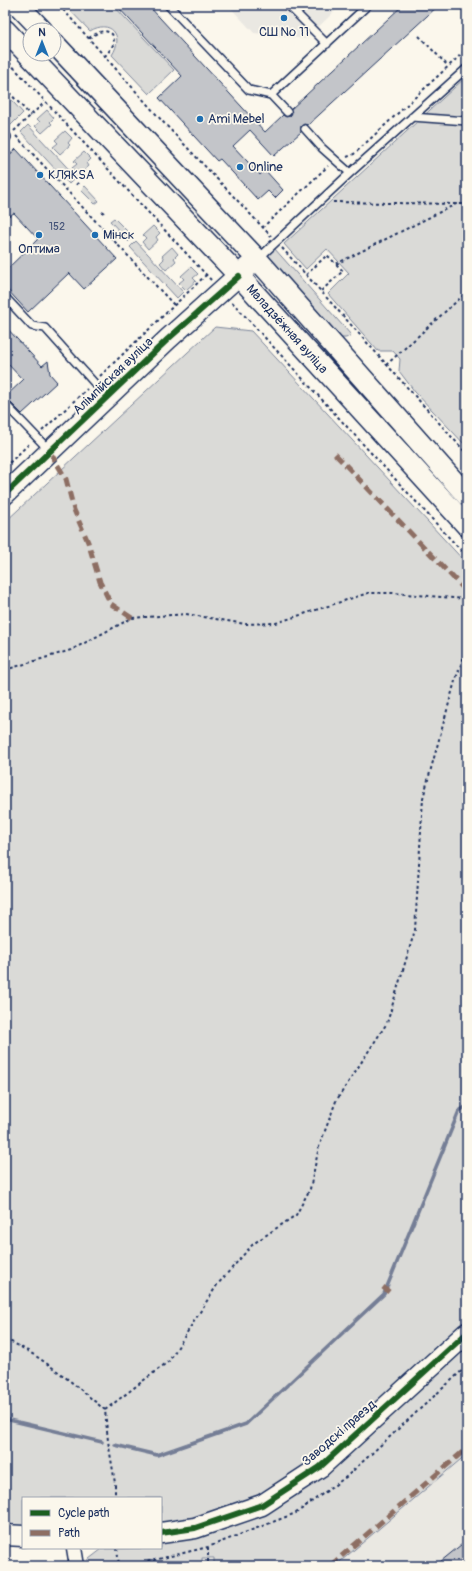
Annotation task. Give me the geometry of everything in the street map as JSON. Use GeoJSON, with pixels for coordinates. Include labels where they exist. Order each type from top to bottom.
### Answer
{"type":"FeatureCollection","features":[{"type":"Feature","properties":{"kind":"main road"},"geometry":{"type":"LineString","coordinates":[[18,5],[34,22]]}},
{"type":"Feature","properties":{"kind":"main road","name":"Маладзёжная вуліца"},"geometry":{"type":"LineString","coordinates":[[5,30],[239,276],[467,526]]}},
{"type":"Feature","properties":{"kind":"main road","name":"Маладзёжная вуліца"},"geometry":{"type":"LineString","coordinates":[[62,52],[257,259],[467,496]]}},
{"type":"Feature","properties":{"kind":"main road","name":"Алімпійская вуліца"},"geometry":{"type":"LineString","coordinates":[[5,494],[168,339],[257,259]]}},
{"type":"Feature","properties":{"kind":"main road","name":"Заводскі праезд"},"geometry":{"type":"LineString","coordinates":[[162,1533],[195,1528],[262,1505],[314,1471],[467,1333]]}},
{"type":"Feature","properties":{"kind":"main road"},"geometry":{"type":"LineString","coordinates":[[5,1535],[22,1536]]}},
{"type":"Feature","properties":{"kind":"street"},"geometry":{"type":"LineString","coordinates":[[74,1549],[77,1566]]}},
{"type":"Feature","properties":{"kind":"lane"},"geometry":{"type":"LineString","coordinates":[[168,5],[249,90],[271,95],[288,112]]}},
{"type":"Feature","properties":{"kind":"lane"},"geometry":{"type":"LineString","coordinates":[[288,5],[326,44]]}},
{"type":"Feature","properties":{"kind":"lane"},"geometry":{"type":"LineString","coordinates":[[271,95],[368,5]]}},
{"type":"Feature","properties":{"kind":"lane"},"geometry":{"type":"LineString","coordinates":[[257,259],[467,68]]}},
{"type":"Feature","properties":{"kind":"lane"},"geometry":{"type":"LineString","coordinates":[[412,117],[467,121]]}},
{"type":"Feature","properties":{"kind":"lane"},"geometry":{"type":"LineString","coordinates":[[305,129],[322,148],[350,173]]}},
{"type":"Feature","properties":{"kind":"lane"},"geometry":{"type":"LineString","coordinates":[[5,297],[32,326],[45,328],[107,397]]}},
{"type":"Feature","properties":{"kind":"lane"},"geometry":{"type":"LineString","coordinates":[[5,404],[50,452]]}},
{"type":"Feature","properties":{"kind":"path"},"geometry":{"type":"LineString","coordinates":[[59,5],[169,129],[276,242],[467,454]]}},
{"type":"Feature","properties":{"kind":"path"},"geometry":{"type":"LineString","coordinates":[[89,38],[103,31],[108,31],[112,34],[114,42],[112,48],[105,56]]}},
{"type":"Feature","properties":{"kind":"path"},"geometry":{"type":"LineString","coordinates":[[419,36],[448,66]]}},
{"type":"Feature","properties":{"kind":"path"},"geometry":{"type":"LineString","coordinates":[[262,228],[327,166],[354,154],[467,49]]}},
{"type":"Feature","properties":{"kind":"path"},"geometry":{"type":"LineString","coordinates":[[5,58],[29,88],[45,102],[222,291],[467,557]]}},
{"type":"Feature","properties":{"kind":"path"},"geometry":{"type":"LineString","coordinates":[[7,88],[31,116]]}},
{"type":"Feature","properties":{"kind":"path"},"geometry":{"type":"LineString","coordinates":[[45,102],[13,133],[174,305]]}},
{"type":"Feature","properties":{"kind":"path"},"geometry":{"type":"LineString","coordinates":[[76,185],[79,182]]}},
{"type":"Feature","properties":{"kind":"path"},"geometry":{"type":"LineString","coordinates":[[329,202],[467,204]]}},
{"type":"Feature","properties":{"kind":"path"},"geometry":{"type":"LineString","coordinates":[[336,264],[456,204]]}},
{"type":"Feature","properties":{"kind":"path"},"geometry":{"type":"LineString","coordinates":[[102,214],[106,210]]}},
{"type":"Feature","properties":{"kind":"path"},"geometry":{"type":"LineString","coordinates":[[128,241],[131,238]]}},
{"type":"Feature","properties":{"kind":"path"},"geometry":{"type":"LineString","coordinates":[[306,275],[327,255],[343,271],[320,292]]}},
{"type":"Feature","properties":{"kind":"path"},"geometry":{"type":"LineString","coordinates":[[5,466],[206,275]]}},
{"type":"Feature","properties":{"kind":"path"},"geometry":{"type":"LineString","coordinates":[[386,365],[467,292]]}},
{"type":"Feature","properties":{"kind":"path"},"geometry":{"type":"LineString","coordinates":[[5,670],[71,650],[132,618],[186,614],[246,624],[276,622],[368,593],[392,593],[467,599]]}},
{"type":"Feature","properties":{"kind":"path"},"geometry":{"type":"LineString","coordinates":[[105,1410],[169,1361],[217,1285],[253,1244],[296,1215],[310,1189],[319,1147],[336,1101],[387,1023],[415,930],[423,798],[455,682],[467,648]]}},
{"type":"Feature","properties":{"kind":"path"},"geometry":{"type":"LineString","coordinates":[[5,1339],[20,1346],[65,1377],[105,1410],[108,1441],[115,1483],[115,1497]]}},
{"type":"Feature","properties":{"kind":"path"},"geometry":{"type":"LineString","coordinates":[[208,1547],[208,1566]]}},
{"type":"Feature","properties":{"kind":"path"},"geometry":{"type":"LineString","coordinates":[[117,1549],[119,1566]]}},
{"type":"Feature","properties":{"kind":"shaded area"},"geometry":{"type":"Polygon","coordinates":[[[65,5],[113,5],[174,70],[149,94],[112,55],[116,48],[117,41],[116,35],[113,31],[104,27],[90,31],[65,5]]]}},
{"type":"Feature","properties":{"kind":"shaded area","name":"СШ № 11"},"geometry":{"type":"Polygon","coordinates":[[[228,5],[341,5],[306,39],[254,33],[228,5]]]}},
{"type":"Feature","properties":{"kind":"shaded area"},"geometry":{"type":"Polygon","coordinates":[[[467,76],[467,447],[415,392],[399,371],[400,359],[393,351],[378,351],[328,294],[349,273],[327,249],[306,269],[284,244],[467,76]]]}},
{"type":"Feature","properties":{"kind":"shaded area"},"geometry":{"type":"Polygon","coordinates":[[[5,93],[23,113],[5,131],[5,93]]]}},
{"type":"Feature","properties":{"kind":"shaded area"},"geometry":{"type":"Polygon","coordinates":[[[47,110],[54,118],[50,122],[52,124],[42,133],[35,126],[40,122],[37,119],[47,110]]]}},
{"type":"Feature","properties":{"kind":"shaded area"},"geometry":{"type":"Polygon","coordinates":[[[28,125],[76,177],[69,184],[21,132],[28,125]]]}},
{"type":"Feature","properties":{"kind":"shaded area"},"geometry":{"type":"Polygon","coordinates":[[[65,131],[72,138],[68,143],[70,145],[60,154],[53,147],[58,143],[55,140],[65,131]]]}},
{"type":"Feature","properties":{"kind":"shaded area"},"geometry":{"type":"Polygon","coordinates":[[[84,152],[91,159],[87,163],[89,166],[79,175],[72,168],[77,164],[74,161],[84,152]]]}},
{"type":"Feature","properties":{"kind":"shaded area"},"geometry":{"type":"Polygon","coordinates":[[[85,186],[99,201],[95,204],[81,190],[85,186]]]}},
{"type":"Feature","properties":{"kind":"shaded area"},"geometry":{"type":"Polygon","coordinates":[[[114,218],[128,232],[124,236],[110,221],[114,218]]]}},
{"type":"Feature","properties":{"kind":"shaded area"},"geometry":{"type":"Polygon","coordinates":[[[153,226],[160,233],[156,237],[158,240],[148,249],[142,242],[146,238],[143,235],[153,226]]]}},
{"type":"Feature","properties":{"kind":"shaded area"},"geometry":{"type":"Polygon","coordinates":[[[136,241],[183,292],[177,298],[130,247],[136,241]]]}},
{"type":"Feature","properties":{"kind":"shaded area"},"geometry":{"type":"Polygon","coordinates":[[[172,247],[178,254],[174,258],[176,261],[166,270],[160,263],[164,259],[162,256],[172,247]]]}},
{"type":"Feature","properties":{"kind":"shaded area"},"geometry":{"type":"Polygon","coordinates":[[[274,248],[351,335],[346,338],[339,338],[267,257],[274,248]]]}},
{"type":"Feature","properties":{"kind":"shaded area"},"geometry":{"type":"Polygon","coordinates":[[[191,267],[198,274],[193,278],[196,281],[186,290],[179,283],[184,279],[181,276],[191,267]]]}},
{"type":"Feature","properties":{"kind":"shaded area"},"geometry":{"type":"Polygon","coordinates":[[[215,327],[251,331],[467,564],[467,1323],[315,1462],[258,1497],[195,1521],[162,1526],[162,1497],[22,1497],[22,1529],[5,1528],[5,522],[215,327]]]}},
{"type":"Feature","properties":{"kind":"shaded area"},"geometry":{"type":"Polygon","coordinates":[[[467,1343],[467,1454],[335,1566],[214,1566],[214,1558],[202,1558],[202,1566],[86,1566],[89,1559],[102,1549],[162,1549],[162,1542],[265,1510],[467,1343]]]}},
{"type":"Feature","properties":{"kind":"shaded area"},"geometry":{"type":"Polygon","coordinates":[[[467,1454],[467,1566],[335,1566],[467,1454]]]}},
{"type":"Feature","properties":{"kind":"building"},"geometry":{"type":"Polygon","coordinates":[[[116,5],[148,5],[265,132],[283,115],[286,117],[290,116],[292,113],[291,109],[403,5],[439,5],[308,125],[304,124],[301,126],[301,132],[274,156],[250,130],[233,146],[260,175],[265,170],[283,190],[275,198],[268,191],[258,200],[220,159],[217,161],[159,98],[182,76],[116,5]]]}},
{"type":"Feature","properties":{"kind":"building"},"geometry":{"type":"Polygon","coordinates":[[[16,149],[117,259],[84,289],[69,273],[28,312],[5,287],[5,271],[38,239],[14,213],[5,218],[5,159],[16,149]]]}},
{"type":"Feature","properties":{"kind":"building"},"geometry":{"type":"Polygon","coordinates":[[[5,326],[42,366],[48,361],[50,374],[57,382],[22,414],[5,397],[23,380],[5,361],[5,326]]]}},
{"type":"Feature","properties":{"kind":"building"},"geometry":{"type":"Polygon","coordinates":[[[467,1540],[467,1566],[435,1566],[467,1540]]]}},
{"type":"Feature","properties":{"kind":"waterway"},"geometry":{"type":"LineString","coordinates":[[115,1445],[157,1455],[246,1424],[384,1294],[459,1111],[467,1106]]}},
{"type":"Feature","properties":{"kind":"waterway"},"geometry":{"type":"LineString","coordinates":[[5,1419],[102,1442]]}},
{"type":"Feature","properties":{"kind":"marked path"},"geometry":{"type":"LineString","coordinates":[[50,452],[66,479],[74,510],[88,542],[100,582],[111,604],[132,618]]}},
{"type":"Feature","properties":{"kind":"marked path"},"geometry":{"type":"LineString","coordinates":[[335,454],[467,592]]}},
{"type":"Feature","properties":{"kind":"marked path"},"geometry":{"type":"LineString","coordinates":[[383,1287],[389,1292]]}},
{"type":"Feature","properties":{"kind":"marked path"},"geometry":{"type":"LineString","coordinates":[[330,1566],[467,1448]]}},
{"type":"Feature","properties":{"kind":"cycle path"},"geometry":{"type":"LineString","coordinates":[[5,494],[168,339],[239,276]]}},
{"type":"Feature","properties":{"kind":"cycle path"},"geometry":{"type":"LineString","coordinates":[[162,1533],[195,1528],[262,1505],[320,1467],[467,1333]]}},
{"type":"Feature","properties":{"kind":"place","name":"СШ № 11"},"geometry":{"type":"Point","coordinates":[284,18]}},
{"type":"Feature","properties":{"kind":"place","name":"Ami Mebel"},"geometry":{"type":"Point","coordinates":[200,119]}},
{"type":"Feature","properties":{"kind":"place","name":"Online"},"geometry":{"type":"Point","coordinates":[240,167]}},
{"type":"Feature","properties":{"kind":"place","name":"КЛЯКSА"},"geometry":{"type":"Point","coordinates":[40,175]}},
{"type":"Feature","properties":{"kind":"place","name":"Оптима"},"geometry":{"type":"Point","coordinates":[39,235]}},
{"type":"Feature","properties":{"kind":"place","name":"Мінск"},"geometry":{"type":"Point","coordinates":[95,235]}}]}
